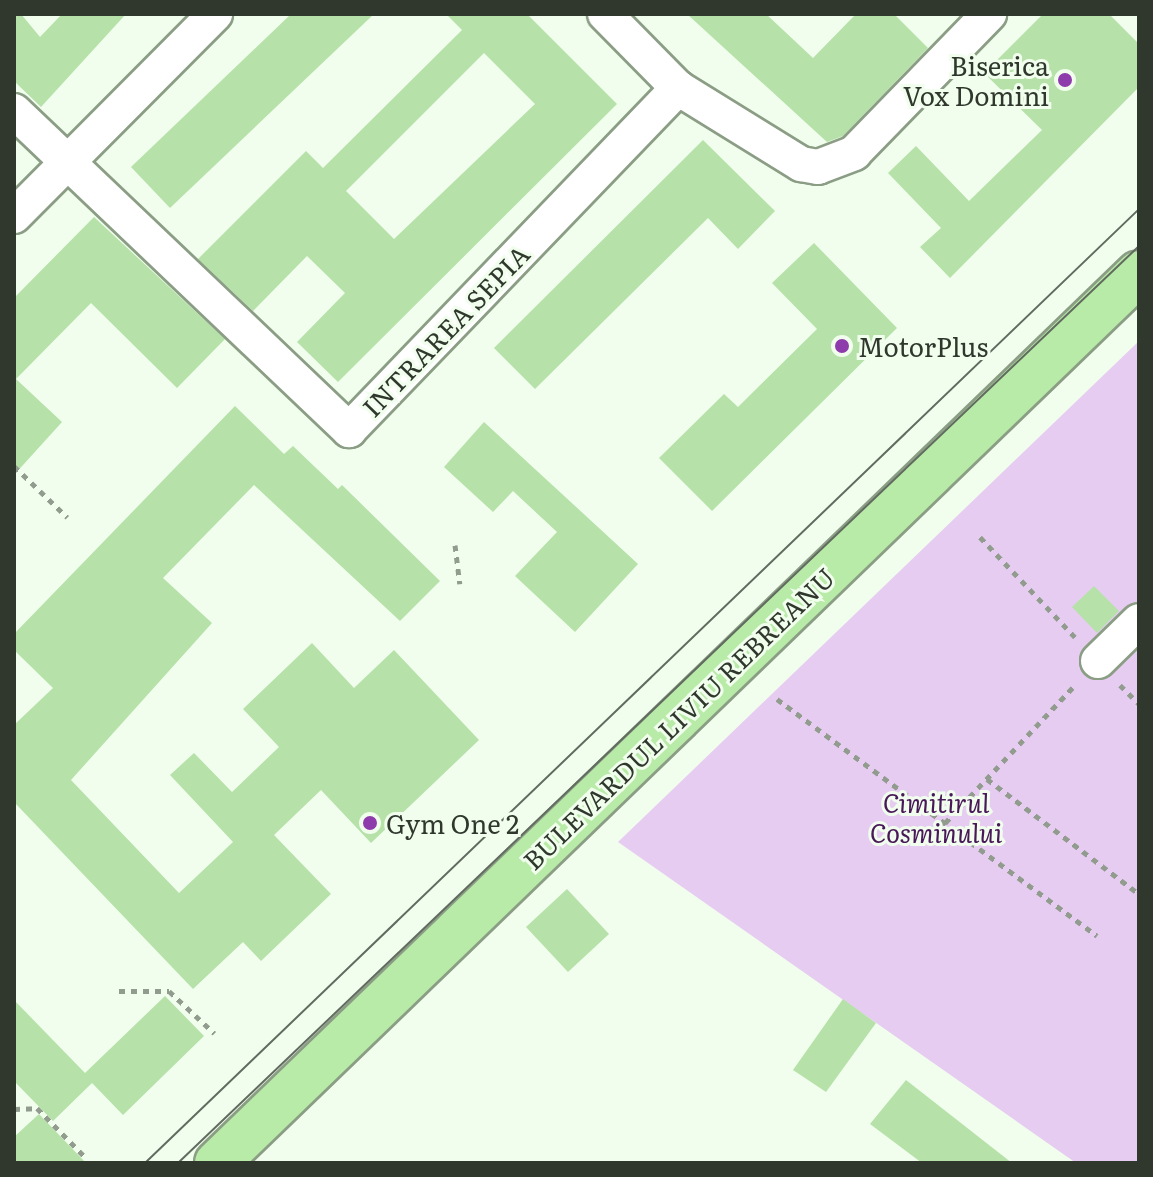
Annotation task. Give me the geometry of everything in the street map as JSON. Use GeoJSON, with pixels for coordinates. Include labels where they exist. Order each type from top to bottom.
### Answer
{"type":"FeatureCollection","features":[{"type":"Feature","properties":{"kind":"main road","name":"BULEVARDUL LIVIU REBREANU"},"geometry":{"type":"LineString","coordinates":[[217,1163],[1139,273]]}},
{"type":"Feature","properties":{"kind":"street"},"geometry":{"type":"LineString","coordinates":[[14,216],[215,14]]}},
{"type":"Feature","properties":{"kind":"street"},"geometry":{"type":"LineString","coordinates":[[605,14],[678,88],[801,164],[836,164],[854,153],[989,14]]}},
{"type":"Feature","properties":{"kind":"street","name":"INTRAREA SEPIA"},"geometry":{"type":"LineString","coordinates":[[70,161],[349,430],[678,88]]}},
{"type":"Feature","properties":{"kind":"street"},"geometry":{"type":"LineString","coordinates":[[14,111],[70,161]]}},
{"type":"Feature","properties":{"kind":"street"},"geometry":{"type":"LineString","coordinates":[[1098,661],[1139,621]]}},
{"type":"Feature","properties":{"kind":"path"},"geometry":{"type":"LineString","coordinates":[[14,466],[67,517]]}},
{"type":"Feature","properties":{"kind":"path"},"geometry":{"type":"LineString","coordinates":[[980,537],[1139,704]]}},
{"type":"Feature","properties":{"kind":"path"},"geometry":{"type":"LineString","coordinates":[[455,545],[460,584]]}},
{"type":"Feature","properties":{"kind":"path"},"geometry":{"type":"LineString","coordinates":[[945,823],[1098,661]]}},
{"type":"Feature","properties":{"kind":"path"},"geometry":{"type":"LineString","coordinates":[[777,699],[1097,936]]}},
{"type":"Feature","properties":{"kind":"path"},"geometry":{"type":"LineString","coordinates":[[987,779],[1139,894]]}},
{"type":"Feature","properties":{"kind":"path"},"geometry":{"type":"LineString","coordinates":[[119,991],[169,991],[214,1033]]}},
{"type":"Feature","properties":{"kind":"path"},"geometry":{"type":"LineString","coordinates":[[14,1109],[37,1108],[85,1157]]}},
{"type":"Feature","properties":{"kind":"green space","name":"Cimitirul Cosminului"},"geometry":{"type":"Polygon","coordinates":[[[1139,341],[1139,1163],[1076,1163],[618,842],[1139,341]]]}},
{"type":"Feature","properties":{"kind":"building"},"geometry":{"type":"Polygon","coordinates":[[[14,14],[21,14],[40,37],[62,14],[126,14],[41,107],[14,81],[14,14]]]}},
{"type":"Feature","properties":{"kind":"building"},"geometry":{"type":"Polygon","coordinates":[[[291,14],[374,14],[170,208],[131,167],[291,14]]]}},
{"type":"Feature","properties":{"kind":"building"},"geometry":{"type":"Polygon","coordinates":[[[446,14],[527,14],[617,104],[338,382],[297,342],[345,293],[307,256],[253,311],[198,259],[306,151],[323,168],[462,30],[446,14]],[[484,53],[346,191],[394,239],[535,104],[484,53]]]}},
{"type":"Feature","properties":{"kind":"building"},"geometry":{"type":"Polygon","coordinates":[[[687,14],[766,14],[813,58],[856,14],[894,14],[928,48],[843,136],[827,142],[687,14]]]}},
{"type":"Feature","properties":{"kind":"building"},"geometry":{"type":"Polygon","coordinates":[[[1043,14],[1109,14],[1139,44],[1139,87],[950,278],[920,247],[941,228],[888,173],[916,146],[969,201],[1042,130],[984,73],[1043,14]]]}},
{"type":"Feature","properties":{"kind":"building"},"geometry":{"type":"Polygon","coordinates":[[[703,140],[775,211],[738,249],[708,218],[535,389],[494,348],[703,140]]]}},
{"type":"Feature","properties":{"kind":"building"},"geometry":{"type":"Polygon","coordinates":[[[94,217],[225,339],[177,388],[91,303],[16,379],[62,422],[14,475],[14,298],[94,217]]]}},
{"type":"Feature","properties":{"kind":"building"},"geometry":{"type":"Polygon","coordinates":[[[814,243],[897,328],[712,511],[659,458],[724,394],[738,407],[817,329],[772,283],[814,243]]]}},
{"type":"Feature","properties":{"kind":"building"},"geometry":{"type":"Polygon","coordinates":[[[235,406],[284,454],[293,446],[338,489],[342,485],[440,581],[400,621],[254,485],[163,578],[212,623],[71,780],[179,893],[233,842],[170,775],[194,753],[232,792],[279,747],[243,709],[312,643],[354,688],[394,650],[479,740],[371,843],[321,790],[274,835],[331,894],[261,961],[243,942],[193,989],[14,802],[14,725],[53,688],[14,650],[14,634],[235,406]]]}},
{"type":"Feature","properties":{"kind":"building"},"geometry":{"type":"Polygon","coordinates":[[[484,422],[638,564],[575,632],[515,576],[557,532],[513,491],[493,512],[444,467],[484,422]]]}},
{"type":"Feature","properties":{"kind":"building"},"geometry":{"type":"Polygon","coordinates":[[[1094,586],[1119,611],[1097,633],[1072,607],[1094,586]]]}},
{"type":"Feature","properties":{"kind":"building"},"geometry":{"type":"Polygon","coordinates":[[[567,889],[609,934],[568,972],[526,927],[567,889]]]}},
{"type":"Feature","properties":{"kind":"building"},"geometry":{"type":"Polygon","coordinates":[[[165,996],[204,1036],[123,1115],[92,1083],[53,1121],[14,1081],[14,1000],[85,1073],[165,996]]]}},
{"type":"Feature","properties":{"kind":"building"},"geometry":{"type":"Polygon","coordinates":[[[843,999],[876,1023],[826,1092],[793,1070],[843,999]]]}},
{"type":"Feature","properties":{"kind":"building"},"geometry":{"type":"Polygon","coordinates":[[[906,1080],[1012,1163],[922,1163],[870,1124],[906,1080]]]}},
{"type":"Feature","properties":{"kind":"building"},"geometry":{"type":"Polygon","coordinates":[[[39,1114],[86,1163],[14,1163],[14,1137],[39,1114]]]}},
{"type":"Feature","properties":{"kind":"tram line"},"geometry":{"type":"LineString","coordinates":[[145,1163],[1139,209]]}},
{"type":"Feature","properties":{"kind":"tram line"},"geometry":{"type":"LineString","coordinates":[[178,1163],[1139,246]]}},
{"type":"Feature","properties":{"kind":"place","name":"Biserica Vox Domini"},"geometry":{"type":"Point","coordinates":[1065,80]}},
{"type":"Feature","properties":{"kind":"place","name":"MotorPlus"},"geometry":{"type":"Point","coordinates":[842,346]}},
{"type":"Feature","properties":{"kind":"place","name":"Gym One 2"},"geometry":{"type":"Point","coordinates":[370,823]}}]}
